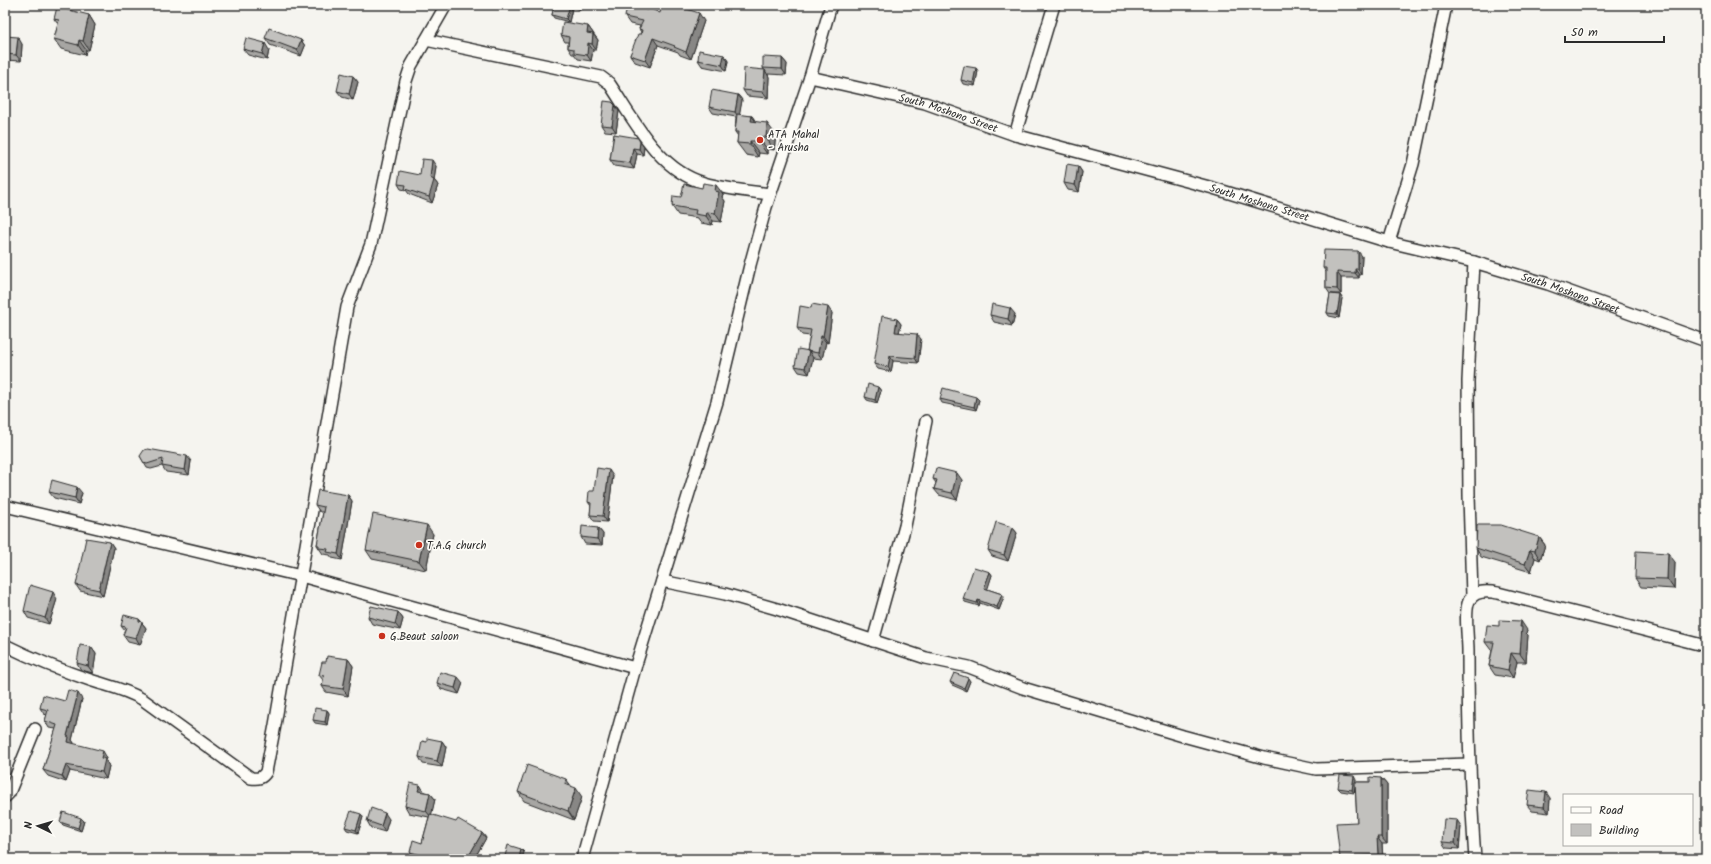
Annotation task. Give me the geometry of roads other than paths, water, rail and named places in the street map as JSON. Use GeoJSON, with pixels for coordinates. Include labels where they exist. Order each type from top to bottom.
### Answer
{"type":"FeatureCollection","features":[{"type":"Feature","properties":{"kind":"street"},"geometry":{"type":"LineString","coordinates":[[5,645],[94,681],[123,689],[142,699],[251,778],[261,778],[266,772],[301,576],[344,319],[351,296],[371,244],[406,80],[411,66],[446,5]]}},
{"type":"Feature","properties":{"kind":"street"},"geometry":{"type":"LineString","coordinates":[[582,859],[635,668],[717,402],[750,265],[770,194],[810,77],[831,5]]}},
{"type":"Feature","properties":{"kind":"street"},"geometry":{"type":"LineString","coordinates":[[1014,135],[1054,5]]}},
{"type":"Feature","properties":{"kind":"street"},"geometry":{"type":"LineString","coordinates":[[1389,242],[1413,164],[1446,5]]}},
{"type":"Feature","properties":{"kind":"street"},"geometry":{"type":"LineString","coordinates":[[426,40],[601,77],[609,83],[655,150],[671,166],[684,175],[703,183],[770,194]]}},
{"type":"Feature","properties":{"kind":"street","name":"South Moshono Street"},"geometry":{"type":"LineString","coordinates":[[810,77],[925,103],[1014,135],[1213,188],[1389,242],[1474,262],[1548,284],[1706,341]]}},
{"type":"Feature","properties":{"kind":"street"},"geometry":{"type":"LineString","coordinates":[[1474,262],[1468,381],[1472,596],[1467,608],[1469,764],[1475,859]]}},
{"type":"Feature","properties":{"kind":"street"},"geometry":{"type":"LineString","coordinates":[[873,641],[905,526],[926,421]]}},
{"type":"Feature","properties":{"kind":"street"},"geometry":{"type":"LineString","coordinates":[[5,506],[301,576],[635,668]]}},
{"type":"Feature","properties":{"kind":"street"},"geometry":{"type":"LineString","coordinates":[[662,581],[732,596],[926,658],[969,667],[1017,686],[1182,736],[1264,758],[1303,766],[1339,769],[1469,764]]}},
{"type":"Feature","properties":{"kind":"street"},"geometry":{"type":"LineString","coordinates":[[1472,596],[1481,592],[1498,593],[1706,646]]}},
{"type":"Feature","properties":{"kind":"street"},"geometry":{"type":"LineString","coordinates":[[5,797],[9,793],[35,729]]}},
{"type":"Feature","properties":{"kind":"place","name":"ATA Mahal - Arusha"},"geometry":{"type":"Point","coordinates":[760,140]}},
{"type":"Feature","properties":{"kind":"place","name":"T.A.G church"},"geometry":{"type":"Point","coordinates":[419,545]}},
{"type":"Feature","properties":{"kind":"place","name":"G.Beaut saloon"},"geometry":{"type":"Point","coordinates":[382,636]}}]}
